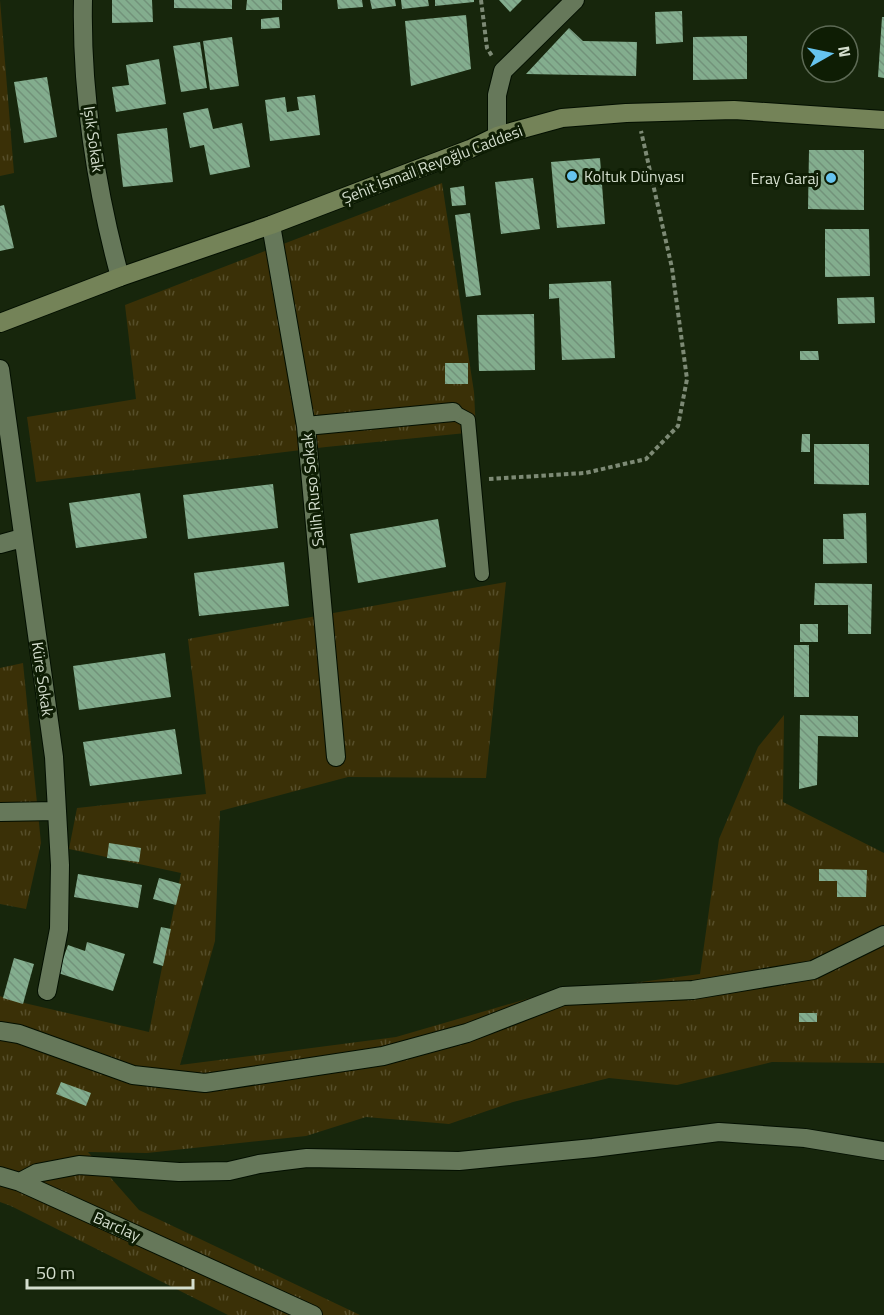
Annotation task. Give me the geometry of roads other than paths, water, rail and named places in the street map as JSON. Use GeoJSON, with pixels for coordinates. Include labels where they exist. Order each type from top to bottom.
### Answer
{"type":"FeatureCollection","features":[{"type":"Feature","properties":{"kind":"street","name":"Işık Sokak"},"geometry":{"type":"LineString","coordinates":[[83,0],[82,44],[93,145],[111,244],[120,277]]}},
{"type":"Feature","properties":{"kind":"street"},"geometry":{"type":"LineString","coordinates":[[497,136],[497,95],[503,71],[575,0]]}},
{"type":"Feature","properties":{"kind":"street","name":"Şehit İsmail Reyoğlu Caddesi"},"geometry":{"type":"LineString","coordinates":[[0,323],[120,277],[271,225],[470,149],[497,136],[562,118],[734,110],[884,120]]}},
{"type":"Feature","properties":{"kind":"street","name":"Salih Ruso Sokak"},"geometry":{"type":"LineString","coordinates":[[271,225],[306,426],[336,757]]}},
{"type":"Feature","properties":{"kind":"street","name":"Küre Sokak"},"geometry":{"type":"LineString","coordinates":[[0,369],[54,757],[60,865],[59,929],[47,991]]}},
{"type":"Feature","properties":{"kind":"street"},"geometry":{"type":"LineString","coordinates":[[306,426],[453,412]]}},
{"type":"Feature","properties":{"kind":"street"},"geometry":{"type":"LineString","coordinates":[[0,544],[22,538]]}},
{"type":"Feature","properties":{"kind":"street"},"geometry":{"type":"LineString","coordinates":[[0,812],[56,811]]}},
{"type":"Feature","properties":{"kind":"street"},"geometry":{"type":"LineString","coordinates":[[0,1031],[19,1034],[133,1075],[205,1083],[383,1056],[467,1033],[563,996],[693,990],[813,970],[884,935]]}},
{"type":"Feature","properties":{"kind":"street"},"geometry":{"type":"LineString","coordinates":[[20,1182],[37,1173],[79,1165],[179,1172],[230,1171],[260,1164],[307,1158],[459,1161],[593,1148],[719,1132],[806,1138],[884,1151]]}},
{"type":"Feature","properties":{"kind":"street","name":"Barclay"},"geometry":{"type":"LineString","coordinates":[[0,1176],[20,1182],[313,1315]]}},
{"type":"Feature","properties":{"kind":"lane"},"geometry":{"type":"LineString","coordinates":[[453,412],[468,420],[482,574]]}},
{"type":"Feature","properties":{"kind":"place","name":"Koltuk Dünyası"},"geometry":{"type":"Point","coordinates":[572,176]}},
{"type":"Feature","properties":{"kind":"place","name":"Eray Garaj"},"geometry":{"type":"Point","coordinates":[831,178]}}]}
